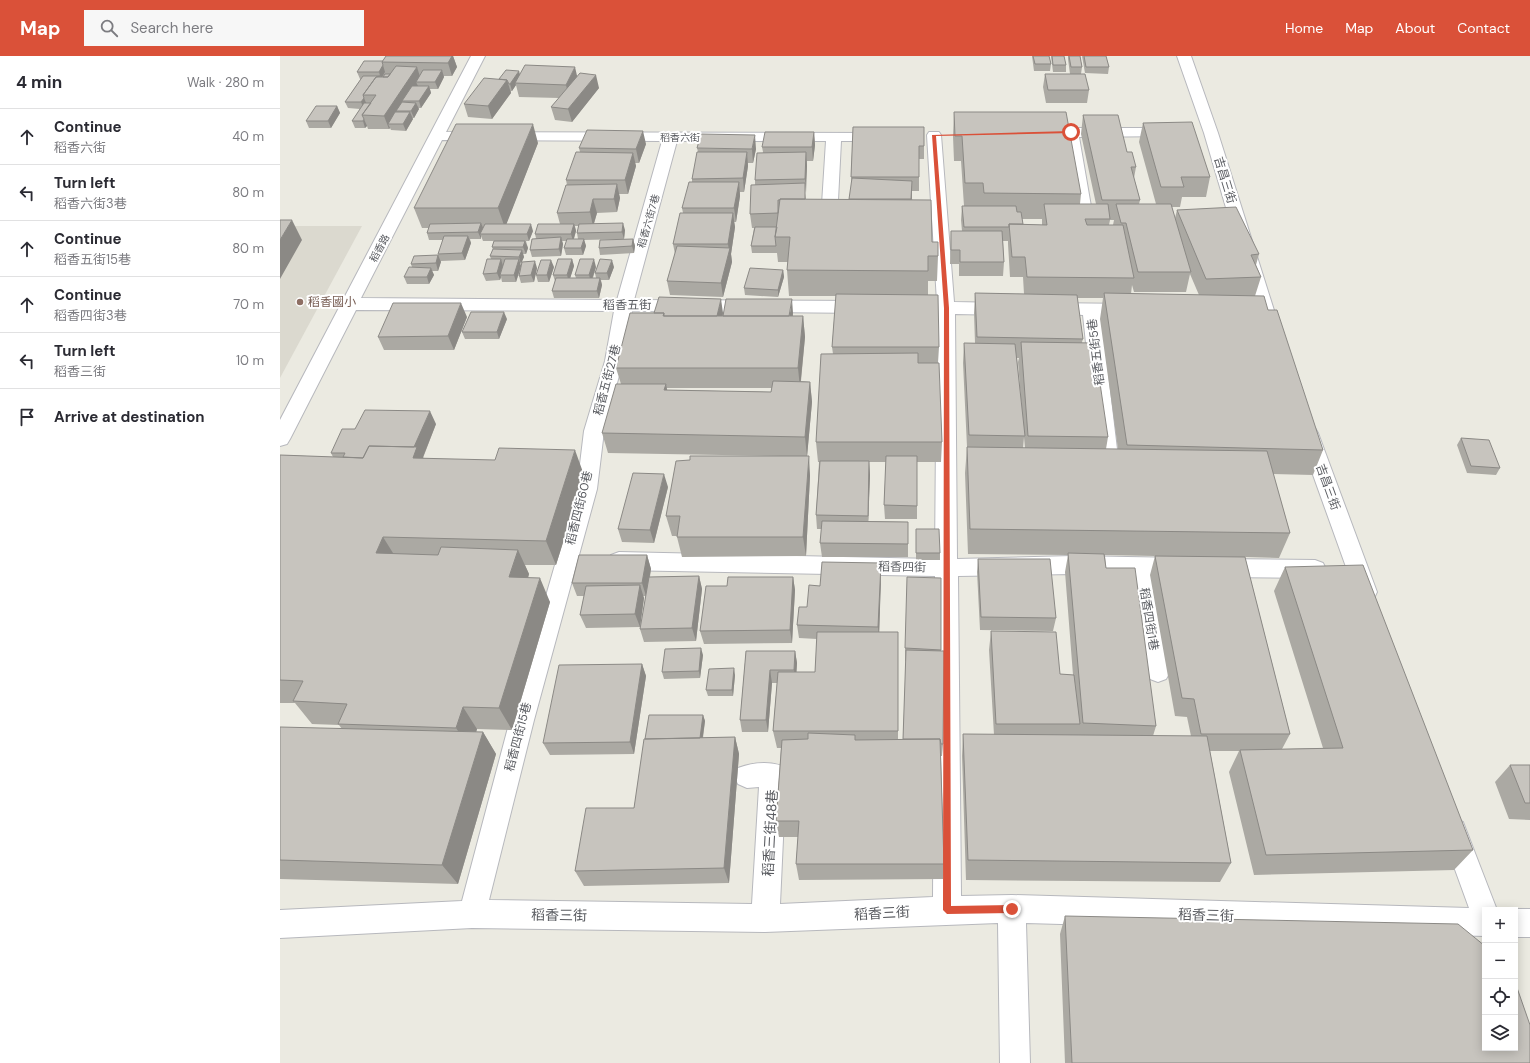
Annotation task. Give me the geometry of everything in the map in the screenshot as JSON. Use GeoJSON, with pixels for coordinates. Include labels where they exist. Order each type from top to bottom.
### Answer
{"type":"FeatureCollection","features":[{"type":"Feature","properties":{"kind":"street","name":"稻香路"},"geometry":{"type":"LineString","coordinates":[[280,439],[438,136],[478,56]]}},
{"type":"Feature","properties":{"kind":"street","name":"吉昌三街"},"geometry":{"type":"LineString","coordinates":[[1184,56],[1197,133],[1256,310],[1275,339]]}},
{"type":"Feature","properties":{"kind":"street"},"geometry":{"type":"LineString","coordinates":[[1071,132],[1085,218]]}},
{"type":"Feature","properties":{"kind":"street"},"geometry":{"type":"LineString","coordinates":[[1026,133],[1197,133]]}},
{"type":"Feature","properties":{"kind":"street"},"geometry":{"type":"LineString","coordinates":[[934,135],[946,308],[947,910]]}},
{"type":"Feature","properties":{"kind":"street","name":"稻香六街"},"geometry":{"type":"LineString","coordinates":[[438,136],[834,138],[897,136]]}},
{"type":"Feature","properties":{"kind":"street","name":"稻香六街7巷"},"geometry":{"type":"LineString","coordinates":[[624,305],[671,137]]}},
{"type":"Feature","properties":{"kind":"street"},"geometry":{"type":"LineString","coordinates":[[829,220],[834,138]]}},
{"type":"Feature","properties":{"kind":"street","name":"稻香五街"},"geometry":{"type":"LineString","coordinates":[[350,304],[1146,310]]}},
{"type":"Feature","properties":{"kind":"street","name":"稻香五街27巷"},"geometry":{"type":"LineString","coordinates":[[594,431],[614,361],[624,305]]}},
{"type":"Feature","properties":{"kind":"street","name":"稻香五街5巷"},"geometry":{"type":"LineString","coordinates":[[1091,310],[1109,466]]}},
{"type":"Feature","properties":{"kind":"street"},"geometry":{"type":"LineString","coordinates":[[602,400],[625,400]]}},
{"type":"Feature","properties":{"kind":"street","name":"吉昌三街"},"geometry":{"type":"LineString","coordinates":[[1301,414],[1371,607]]}},
{"type":"Feature","properties":{"kind":"street","name":"稻香四街60巷"},"geometry":{"type":"LineString","coordinates":[[584,561],[587,489],[594,431]]}},
{"type":"Feature","properties":{"kind":"street","name":"稻香四街"},"geometry":{"type":"LineString","coordinates":[[584,561],[946,568],[1072,564],[1140,567],[1357,569]]}},
{"type":"Feature","properties":{"kind":"street","name":"稻香四街15巷"},"geometry":{"type":"LineString","coordinates":[[472,914],[522,720],[584,561]]}},
{"type":"Feature","properties":{"kind":"street","name":"稻香四街1巷"},"geometry":{"type":"LineString","coordinates":[[1140,567],[1158,672]]}},
{"type":"Feature","properties":{"kind":"street","name":"稻香三街48巷"},"geometry":{"type":"LineString","coordinates":[[747,776],[773,774],[765,918]]}},
{"type":"Feature","properties":{"kind":"street"},"geometry":{"type":"LineString","coordinates":[[1449,817],[1482,907]]}},
{"type":"Feature","properties":{"kind":"street"},"geometry":{"type":"LineString","coordinates":[[1012,909],[1015,1063]]}},
{"type":"Feature","properties":{"kind":"street","name":"稻香三街"},"geometry":{"type":"LineString","coordinates":[[280,924],[472,914],[765,918],[947,910],[1012,909],[1482,922]]}},
{"type":"Feature","properties":{"kind":"street"},"geometry":{"type":"LineString","coordinates":[[1518,923],[1530,923]]}},
{"type":"Feature","properties":{"kind":"shaded area","name":"稻香國小"},"geometry":{"type":"Polygon","coordinates":[[[280,226],[362,226],[280,378],[280,226]]]}},
{"type":"Feature","properties":{"kind":"building"},"geometry":{"type":"Polygon","coordinates":[[[386,56],[452,56],[448,63],[382,62],[386,56]]]}},
{"type":"Feature","properties":{"kind":"building"},"geometry":{"type":"Polygon","coordinates":[[[1033,56],[1049,56],[1051,64],[1035,64],[1033,56]]]}},
{"type":"Feature","properties":{"kind":"building"},"geometry":{"type":"Polygon","coordinates":[[[1052,56],[1064,56],[1066,65],[1053,65],[1052,56]]]}},
{"type":"Feature","properties":{"kind":"building"},"geometry":{"type":"Polygon","coordinates":[[[1069,56],[1080,56],[1082,67],[1071,67],[1069,56]]]}},
{"type":"Feature","properties":{"kind":"building"},"geometry":{"type":"Polygon","coordinates":[[[1084,56],[1106,56],[1109,67],[1086,67],[1084,56]]]}},
{"type":"Feature","properties":{"kind":"building"},"geometry":{"type":"Polygon","coordinates":[[[364,61],[383,61],[383,65],[379,72],[357,72],[364,61]]]}},
{"type":"Feature","properties":{"kind":"building"},"geometry":{"type":"Polygon","coordinates":[[[525,65],[575,67],[566,85],[515,83],[525,65]]]}},
{"type":"Feature","properties":{"kind":"building"},"geometry":{"type":"Polygon","coordinates":[[[396,66],[417,67],[384,116],[362,115],[376,95],[363,95],[376,77],[388,77],[396,66]]]}},
{"type":"Feature","properties":{"kind":"building"},"geometry":{"type":"Polygon","coordinates":[[[423,70],[442,70],[435,82],[416,82],[423,70]]]}},
{"type":"Feature","properties":{"kind":"building"},"geometry":{"type":"Polygon","coordinates":[[[506,70],[519,71],[510,84],[507,80],[499,79],[506,70]]]}},
{"type":"Feature","properties":{"kind":"building"},"geometry":{"type":"Polygon","coordinates":[[[580,73],[596,75],[568,109],[551,107],[580,73]]]}},
{"type":"Feature","properties":{"kind":"building"},"geometry":{"type":"Polygon","coordinates":[[[385,74],[390,74],[388,77],[383,77],[385,74]]]}},
{"type":"Feature","properties":{"kind":"building"},"geometry":{"type":"Polygon","coordinates":[[[1045,74],[1085,74],[1089,90],[1048,90],[1045,74]]]}},
{"type":"Feature","properties":{"kind":"building"},"geometry":{"type":"Polygon","coordinates":[[[363,76],[380,76],[376,77],[363,95],[364,98],[361,102],[345,102],[363,76]]]}},
{"type":"Feature","properties":{"kind":"building"},"geometry":{"type":"Polygon","coordinates":[[[484,78],[507,80],[488,106],[464,104],[484,78]]]}},
{"type":"Feature","properties":{"kind":"building"},"geometry":{"type":"Polygon","coordinates":[[[412,86],[429,86],[419,101],[402,101],[412,86]]]}},
{"type":"Feature","properties":{"kind":"building"},"geometry":{"type":"Polygon","coordinates":[[[402,102],[416,103],[411,111],[396,111],[402,102]]]}},
{"type":"Feature","properties":{"kind":"building"},"geometry":{"type":"Polygon","coordinates":[[[364,103],[371,103],[362,115],[364,119],[363,121],[352,121],[364,103]]]}},
{"type":"Feature","properties":{"kind":"building"},"geometry":{"type":"Polygon","coordinates":[[[316,106],[337,106],[328,121],[306,121],[316,106]]]}},
{"type":"Feature","properties":{"kind":"building"},"geometry":{"type":"Polygon","coordinates":[[[395,112],[410,112],[403,124],[388,124],[395,112]]]}},
{"type":"Feature","properties":{"kind":"building"},"geometry":{"type":"Polygon","coordinates":[[[954,112],[1066,112],[1081,194],[984,193],[983,183],[965,183],[962,136],[955,136],[954,112]]]}},
{"type":"Feature","properties":{"kind":"building"},"geometry":{"type":"Polygon","coordinates":[[[1083,115],[1118,115],[1127,152],[1132,152],[1136,167],[1131,167],[1140,200],[1102,200],[1083,115]]]}},
{"type":"Feature","properties":{"kind":"building"},"geometry":{"type":"Polygon","coordinates":[[[1192,122],[1210,177],[1181,177],[1184,187],[1161,187],[1143,123],[1192,122]]]}},
{"type":"Feature","properties":{"kind":"building"},"geometry":{"type":"Polygon","coordinates":[[[456,124],[533,124],[498,208],[414,208],[456,124]]]}},
{"type":"Feature","properties":{"kind":"building"},"geometry":{"type":"Polygon","coordinates":[[[853,127],[924,127],[924,146],[919,146],[919,177],[851,177],[853,127]]]}},
{"type":"Feature","properties":{"kind":"building"},"geometry":{"type":"Polygon","coordinates":[[[587,130],[643,131],[636,149],[579,148],[587,130]]]}},
{"type":"Feature","properties":{"kind":"building"},"geometry":{"type":"Polygon","coordinates":[[[765,132],[814,132],[812,147],[762,147],[765,132]]]}},
{"type":"Feature","properties":{"kind":"building"},"geometry":{"type":"Polygon","coordinates":[[[701,134],[755,135],[752,149],[697,148],[701,134]]]}},
{"type":"Feature","properties":{"kind":"building"},"geometry":{"type":"Polygon","coordinates":[[[576,152],[633,153],[625,180],[566,180],[576,152]]]}},
{"type":"Feature","properties":{"kind":"building"},"geometry":{"type":"Polygon","coordinates":[[[697,152],[747,152],[743,178],[692,179],[697,152]]]}},
{"type":"Feature","properties":{"kind":"building"},"geometry":{"type":"Polygon","coordinates":[[[806,152],[805,179],[755,180],[757,153],[806,152]]]}},
{"type":"Feature","properties":{"kind":"building"},"geometry":{"type":"Polygon","coordinates":[[[852,178],[912,181],[911,199],[849,199],[852,178]]]}},
{"type":"Feature","properties":{"kind":"building"},"geometry":{"type":"Polygon","coordinates":[[[689,182],[739,182],[734,208],[682,208],[689,182]]]}},
{"type":"Feature","properties":{"kind":"building"},"geometry":{"type":"Polygon","coordinates":[[[805,183],[805,199],[780,199],[778,200],[778,213],[750,214],[751,185],[805,183]]]}},
{"type":"Feature","properties":{"kind":"building"},"geometry":{"type":"Polygon","coordinates":[[[617,184],[614,199],[593,199],[590,212],[557,213],[566,185],[617,184]]]}},
{"type":"Feature","properties":{"kind":"building"},"geometry":{"type":"Polygon","coordinates":[[[780,199],[931,200],[932,242],[938,242],[938,256],[928,256],[928,271],[787,270],[790,237],[775,237],[780,199]]]}},
{"type":"Feature","properties":{"kind":"building"},"geometry":{"type":"Polygon","coordinates":[[[1044,204],[1108,204],[1110,219],[1085,219],[1087,225],[1123,225],[1134,278],[1027,277],[1025,257],[1012,257],[1009,224],[1047,225],[1044,204]]]}},
{"type":"Feature","properties":{"kind":"building"},"geometry":{"type":"Polygon","coordinates":[[[1116,204],[1171,204],[1191,272],[1138,272],[1126,223],[1121,223],[1116,204]]]}},
{"type":"Feature","properties":{"kind":"building"},"geometry":{"type":"Polygon","coordinates":[[[962,206],[1016,206],[1017,212],[1021,212],[1023,224],[1009,224],[1009,227],[964,227],[962,206]]]}},
{"type":"Feature","properties":{"kind":"building"},"geometry":{"type":"Polygon","coordinates":[[[1236,207],[1259,254],[1251,255],[1261,277],[1206,279],[1177,210],[1236,207]]]}},
{"type":"Feature","properties":{"kind":"building"},"geometry":{"type":"Polygon","coordinates":[[[680,213],[733,213],[728,244],[673,244],[680,213]]]}},
{"type":"Feature","properties":{"kind":"building"},"geometry":{"type":"Polygon","coordinates":[[[280,220],[292,220],[280,240],[280,220]]]}},
{"type":"Feature","properties":{"kind":"building"},"geometry":{"type":"Polygon","coordinates":[[[481,223],[478,232],[427,233],[430,224],[481,223]]]}},
{"type":"Feature","properties":{"kind":"building"},"geometry":{"type":"Polygon","coordinates":[[[623,223],[622,232],[577,233],[579,224],[623,223]]]}},
{"type":"Feature","properties":{"kind":"building"},"geometry":{"type":"Polygon","coordinates":[[[485,224],[531,224],[527,234],[480,234],[485,224]]]}},
{"type":"Feature","properties":{"kind":"building"},"geometry":{"type":"Polygon","coordinates":[[[538,224],[574,224],[571,234],[535,234],[538,224]]]}},
{"type":"Feature","properties":{"kind":"building"},"geometry":{"type":"Polygon","coordinates":[[[755,227],[777,227],[775,237],[776,246],[751,246],[755,227]]]}},
{"type":"Feature","properties":{"kind":"building"},"geometry":{"type":"Polygon","coordinates":[[[951,231],[1002,231],[1004,262],[960,262],[960,250],[951,250],[951,231]]]}},
{"type":"Feature","properties":{"kind":"building"},"geometry":{"type":"Polygon","coordinates":[[[444,236],[468,236],[462,253],[438,254],[444,236]]]}},
{"type":"Feature","properties":{"kind":"building"},"geometry":{"type":"Polygon","coordinates":[[[561,237],[559,249],[530,250],[532,239],[561,237]]]}},
{"type":"Feature","properties":{"kind":"building"},"geometry":{"type":"Polygon","coordinates":[[[567,239],[584,239],[581,248],[564,248],[567,239]]]}},
{"type":"Feature","properties":{"kind":"building"},"geometry":{"type":"Polygon","coordinates":[[[633,239],[632,246],[599,248],[600,240],[633,239]]]}},
{"type":"Feature","properties":{"kind":"building"},"geometry":{"type":"Polygon","coordinates":[[[494,241],[525,241],[523,247],[492,247],[494,241]]]}},
{"type":"Feature","properties":{"kind":"building"},"geometry":{"type":"Polygon","coordinates":[[[677,246],[730,248],[721,283],[667,281],[677,246]]]}},
{"type":"Feature","properties":{"kind":"building"},"geometry":{"type":"Polygon","coordinates":[[[493,249],[522,250],[519,257],[490,256],[493,249]]]}},
{"type":"Feature","properties":{"kind":"building"},"geometry":{"type":"Polygon","coordinates":[[[438,255],[436,263],[411,264],[414,256],[438,255]]]}},
{"type":"Feature","properties":{"kind":"building"},"geometry":{"type":"Polygon","coordinates":[[[487,259],[501,259],[497,273],[483,274],[487,259]]]}},
{"type":"Feature","properties":{"kind":"building"},"geometry":{"type":"Polygon","coordinates":[[[505,259],[519,259],[514,275],[500,275],[505,259]]]}},
{"type":"Feature","properties":{"kind":"building"},"geometry":{"type":"Polygon","coordinates":[[[558,259],[572,259],[567,275],[553,275],[558,259]]]}},
{"type":"Feature","properties":{"kind":"building"},"geometry":{"type":"Polygon","coordinates":[[[580,259],[594,259],[589,275],[575,275],[580,259]]]}},
{"type":"Feature","properties":{"kind":"building"},"geometry":{"type":"Polygon","coordinates":[[[600,259],[612,260],[607,273],[595,273],[600,259]]]}},
{"type":"Feature","properties":{"kind":"building"},"geometry":{"type":"Polygon","coordinates":[[[541,260],[551,260],[547,275],[536,275],[541,260]]]}},
{"type":"Feature","properties":{"kind":"building"},"geometry":{"type":"Polygon","coordinates":[[[535,261],[531,275],[519,276],[522,262],[535,261]]]}},
{"type":"Feature","properties":{"kind":"building"},"geometry":{"type":"Polygon","coordinates":[[[409,267],[431,268],[427,277],[404,277],[409,267]]]}},
{"type":"Feature","properties":{"kind":"building"},"geometry":{"type":"Polygon","coordinates":[[[750,268],[783,270],[778,290],[744,288],[750,268]]]}},
{"type":"Feature","properties":{"kind":"building"},"geometry":{"type":"Polygon","coordinates":[[[556,278],[600,278],[597,291],[552,291],[556,278]]]}},
{"type":"Feature","properties":{"kind":"building"},"geometry":{"type":"Polygon","coordinates":[[[975,293],[1077,295],[1083,339],[977,337],[975,293]]]}},
{"type":"Feature","properties":{"kind":"building"},"geometry":{"type":"Polygon","coordinates":[[[1104,293],[1264,296],[1268,310],[1277,310],[1323,450],[1127,445],[1104,293]]]}},
{"type":"Feature","properties":{"kind":"building"},"geometry":{"type":"Polygon","coordinates":[[[836,294],[938,295],[939,347],[832,347],[836,294]]]}},
{"type":"Feature","properties":{"kind":"building"},"geometry":{"type":"Polygon","coordinates":[[[659,297],[721,299],[717,316],[664,316],[664,313],[654,313],[659,297]]]}},
{"type":"Feature","properties":{"kind":"building"},"geometry":{"type":"Polygon","coordinates":[[[726,299],[792,299],[789,316],[723,316],[726,299]]]}},
{"type":"Feature","properties":{"kind":"building"},"geometry":{"type":"Polygon","coordinates":[[[393,303],[461,303],[448,336],[378,337],[393,303]]]}},
{"type":"Feature","properties":{"kind":"building"},"geometry":{"type":"Polygon","coordinates":[[[471,312],[504,312],[497,332],[462,332],[471,312]]]}},
{"type":"Feature","properties":{"kind":"building"},"geometry":{"type":"Polygon","coordinates":[[[630,313],[664,313],[663,316],[803,316],[798,368],[616,368],[630,313]]]}},
{"type":"Feature","properties":{"kind":"building"},"geometry":{"type":"Polygon","coordinates":[[[1021,342],[1094,343],[1108,437],[1028,436],[1021,342]]]}},
{"type":"Feature","properties":{"kind":"building"},"geometry":{"type":"Polygon","coordinates":[[[964,343],[1015,344],[1025,436],[969,435],[964,343]]]}},
{"type":"Feature","properties":{"kind":"building"},"geometry":{"type":"Polygon","coordinates":[[[918,353],[918,363],[939,363],[942,442],[816,442],[821,354],[918,353]]]}},
{"type":"Feature","properties":{"kind":"building"},"geometry":{"type":"Polygon","coordinates":[[[773,381],[810,382],[805,437],[602,433],[616,384],[666,384],[664,390],[771,392],[773,381]]]}},
{"type":"Feature","properties":{"kind":"building"},"geometry":{"type":"Polygon","coordinates":[[[365,410],[430,411],[414,447],[369,446],[363,458],[343,457],[345,453],[331,453],[342,429],[355,429],[365,410]]]}},
{"type":"Feature","properties":{"kind":"building"},"geometry":{"type":"Polygon","coordinates":[[[1461,438],[1489,440],[1500,468],[1471,466],[1461,438]]]}},
{"type":"Feature","properties":{"kind":"building"},"geometry":{"type":"Polygon","coordinates":[[[369,446],[417,447],[413,458],[495,460],[499,448],[575,450],[546,541],[383,537],[376,553],[438,555],[441,547],[518,550],[509,577],[540,578],[499,708],[463,707],[456,728],[338,724],[347,704],[293,701],[303,681],[280,680],[280,455],[363,458],[369,446]]]}},
{"type":"Feature","properties":{"kind":"building"},"geometry":{"type":"Polygon","coordinates":[[[967,447],[1267,451],[1290,533],[970,529],[967,447]]]}},
{"type":"Feature","properties":{"kind":"building"},"geometry":{"type":"Polygon","coordinates":[[[690,456],[809,456],[803,537],[677,537],[680,516],[666,516],[676,461],[690,460],[690,456]]]}},
{"type":"Feature","properties":{"kind":"building"},"geometry":{"type":"Polygon","coordinates":[[[886,456],[917,456],[917,506],[884,505],[886,456]]]}},
{"type":"Feature","properties":{"kind":"building"},"geometry":{"type":"Polygon","coordinates":[[[820,461],[869,461],[868,516],[816,515],[820,461]]]}},
{"type":"Feature","properties":{"kind":"building"},"geometry":{"type":"Polygon","coordinates":[[[633,473],[664,474],[650,530],[618,529],[633,473]]]}},
{"type":"Feature","properties":{"kind":"building"},"geometry":{"type":"Polygon","coordinates":[[[822,521],[908,522],[908,544],[820,543],[822,521]]]}},
{"type":"Feature","properties":{"kind":"building"},"geometry":{"type":"Polygon","coordinates":[[[916,529],[939,529],[940,553],[916,553],[916,529]]]}},
{"type":"Feature","properties":{"kind":"building"},"geometry":{"type":"Polygon","coordinates":[[[1068,553],[1104,554],[1106,568],[1135,568],[1156,726],[1083,723],[1068,553]]]}},
{"type":"Feature","properties":{"kind":"building"},"geometry":{"type":"Polygon","coordinates":[[[579,555],[647,555],[642,583],[572,583],[579,555]]]}},
{"type":"Feature","properties":{"kind":"building"},"geometry":{"type":"Polygon","coordinates":[[[1155,556],[1245,557],[1290,734],[1201,734],[1194,699],[1182,698],[1155,556]]]}},
{"type":"Feature","properties":{"kind":"building"},"geometry":{"type":"Polygon","coordinates":[[[978,559],[1050,559],[1056,618],[981,617],[978,559]]]}},
{"type":"Feature","properties":{"kind":"building"},"geometry":{"type":"Polygon","coordinates":[[[822,562],[881,563],[878,627],[797,625],[799,607],[807,607],[809,585],[820,586],[822,562]]]}},
{"type":"Feature","properties":{"kind":"building"},"geometry":{"type":"Polygon","coordinates":[[[1363,565],[1473,850],[1266,855],[1240,750],[1343,748],[1285,567],[1363,565]]]}},
{"type":"Feature","properties":{"kind":"building"},"geometry":{"type":"Polygon","coordinates":[[[699,576],[692,628],[640,629],[649,577],[699,576]]]}},
{"type":"Feature","properties":{"kind":"building"},"geometry":{"type":"Polygon","coordinates":[[[728,577],[793,577],[790,630],[700,631],[706,586],[727,586],[728,577]]]}},
{"type":"Feature","properties":{"kind":"building"},"geometry":{"type":"Polygon","coordinates":[[[907,577],[941,578],[941,650],[905,648],[907,577]]]}},
{"type":"Feature","properties":{"kind":"building"},"geometry":{"type":"Polygon","coordinates":[[[640,585],[635,614],[580,615],[586,586],[640,585]]]}},
{"type":"Feature","properties":{"kind":"building"},"geometry":{"type":"Polygon","coordinates":[[[991,631],[1056,632],[1060,674],[1074,675],[1080,724],[996,724],[991,631]]]}},
{"type":"Feature","properties":{"kind":"building"},"geometry":{"type":"Polygon","coordinates":[[[817,632],[898,632],[898,731],[773,731],[778,672],[815,672],[817,632]]]}},
{"type":"Feature","properties":{"kind":"building"},"geometry":{"type":"Polygon","coordinates":[[[701,648],[699,671],[662,672],[665,649],[701,648]]]}},
{"type":"Feature","properties":{"kind":"building"},"geometry":{"type":"Polygon","coordinates":[[[906,650],[944,651],[943,744],[941,744],[940,739],[903,739],[906,650]]]}},
{"type":"Feature","properties":{"kind":"building"},"geometry":{"type":"Polygon","coordinates":[[[746,651],[795,651],[794,670],[770,670],[766,720],[740,720],[746,651]]]}},
{"type":"Feature","properties":{"kind":"building"},"geometry":{"type":"Polygon","coordinates":[[[642,664],[630,742],[543,743],[559,665],[642,664]]]}},
{"type":"Feature","properties":{"kind":"building"},"geometry":{"type":"Polygon","coordinates":[[[734,668],[732,690],[706,690],[709,669],[734,668]]]}},
{"type":"Feature","properties":{"kind":"building"},"geometry":{"type":"Polygon","coordinates":[[[649,715],[703,715],[700,738],[645,739],[649,715]]]}},
{"type":"Feature","properties":{"kind":"building"},"geometry":{"type":"Polygon","coordinates":[[[280,727],[483,732],[442,865],[280,860],[280,727]]]}},
{"type":"Feature","properties":{"kind":"building"},"geometry":{"type":"Polygon","coordinates":[[[808,733],[855,735],[855,740],[940,739],[944,864],[796,864],[799,821],[776,821],[782,740],[808,739],[808,733]]]}},
{"type":"Feature","properties":{"kind":"building"},"geometry":{"type":"Polygon","coordinates":[[[963,734],[1207,736],[1231,863],[968,860],[963,734]]]}},
{"type":"Feature","properties":{"kind":"building"},"geometry":{"type":"Polygon","coordinates":[[[735,737],[724,868],[575,871],[586,808],[634,808],[644,739],[735,737]]]}},
{"type":"Feature","properties":{"kind":"building"},"geometry":{"type":"Polygon","coordinates":[[[1510,765],[1530,765],[1530,803],[1525,803],[1510,765]]]}},
{"type":"Feature","properties":{"kind":"building"},"geometry":{"type":"Polygon","coordinates":[[[1065,916],[1458,924],[1482,944],[1482,1051],[1518,1051],[1518,991],[1530,1025],[1530,1063],[1072,1063],[1065,916]]]}},
{"type":"Feature","properties":{"kind":"place","name":"稻香國小"},"geometry":{"type":"Point","coordinates":[300,302]}},
{"type":"Feature","properties":{"kind":"route"},"geometry":{"type":"LineString","coordinates":[[1012,909],[947,910],[946,308],[934,135],[1071,132]]}}]}
